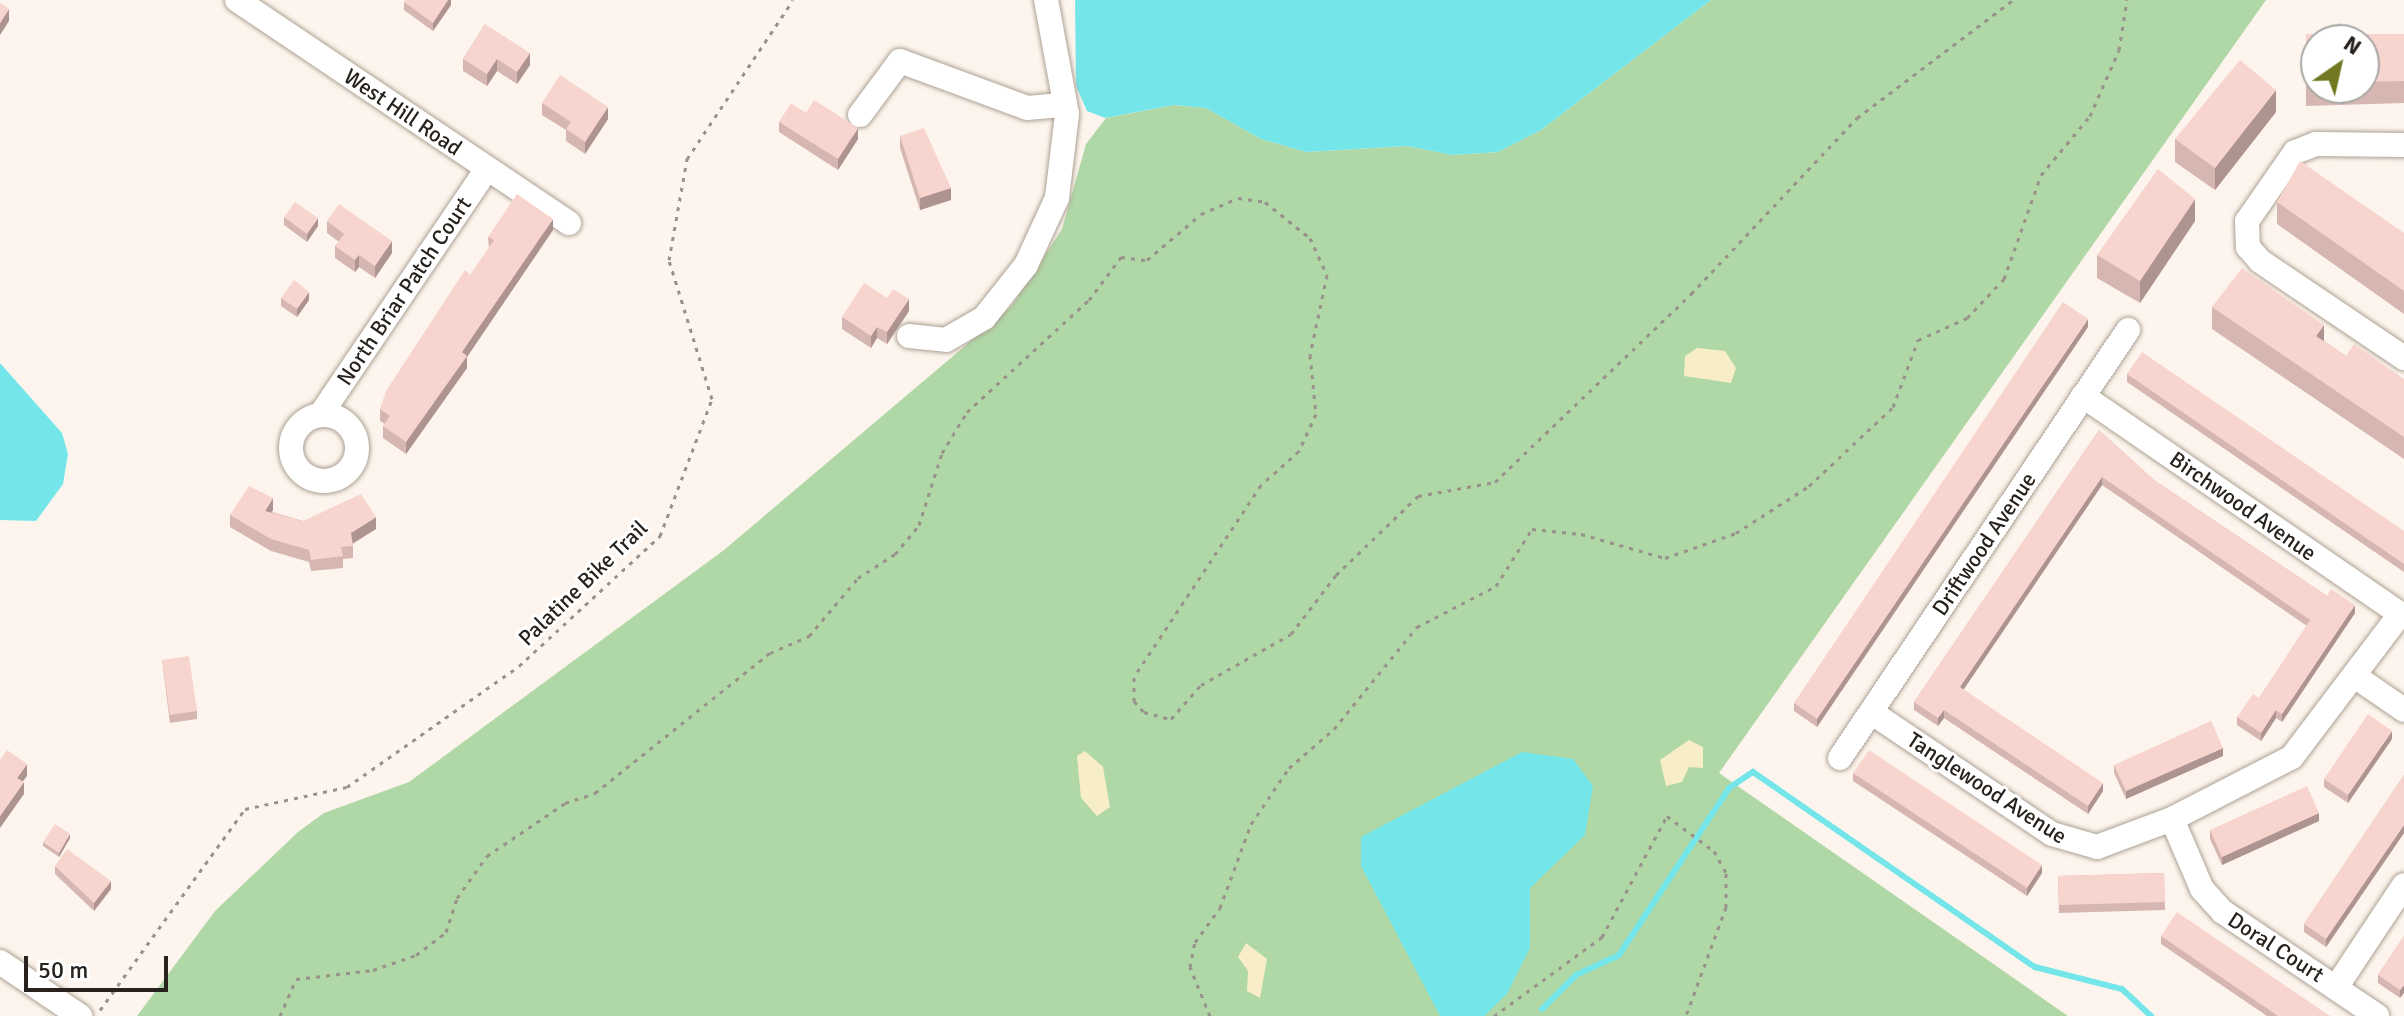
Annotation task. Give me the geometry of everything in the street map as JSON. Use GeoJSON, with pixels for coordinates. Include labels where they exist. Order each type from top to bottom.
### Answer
{"type":"FeatureCollection","features":[{"type":"Feature","properties":{"kind":"street","name":"West Hill Road"},"geometry":{"type":"LineString","coordinates":[[237,0],[569,223]]}},
{"type":"Feature","properties":{"kind":"street"},"geometry":{"type":"LineString","coordinates":[[909,336],[946,340],[984,318],[1026,265],[1057,198],[1065,105],[1046,0]]}},
{"type":"Feature","properties":{"kind":"street"},"geometry":{"type":"LineString","coordinates":[[860,115],[900,61],[1027,108],[1065,105]]}},
{"type":"Feature","properties":{"kind":"street"},"geometry":{"type":"LineString","coordinates":[[2404,145],[2316,144],[2295,152],[2247,221],[2248,247],[2260,261],[2404,358]]}},
{"type":"Feature","properties":{"kind":"street","name":"North Briar Patch Court"},"geometry":{"type":"LineString","coordinates":[[321,414],[487,169]]}},
{"type":"Feature","properties":{"kind":"street","name":"Driftwood Avenue"},"geometry":{"type":"LineString","coordinates":[[1840,758],[2128,330]]}},
{"type":"Feature","properties":{"kind":"street","name":"Birchwood Avenue"},"geometry":{"type":"LineString","coordinates":[[2083,396],[2402,616]]}},
{"type":"Feature","properties":{"kind":"street","name":"Tanglewood Avenue"},"geometry":{"type":"LineString","coordinates":[[1871,712],[2075,845],[2118,842],[2172,819],[2292,757],[2402,616]]}},
{"type":"Feature","properties":{"kind":"street"},"geometry":{"type":"LineString","coordinates":[[2356,677],[2404,710]]}},
{"type":"Feature","properties":{"kind":"street","name":"Doral Court"},"geometry":{"type":"LineString","coordinates":[[2172,819],[2202,889],[2223,912],[2337,986],[2377,1016]]}},
{"type":"Feature","properties":{"kind":"street"},"geometry":{"type":"LineString","coordinates":[[2337,986],[2404,885]]}},
{"type":"Feature","properties":{"kind":"street"},"geometry":{"type":"LineString","coordinates":[[0,962],[80,1016]]}},
{"type":"Feature","properties":{"kind":"path","name":"Palatine Bike Trail"},"geometry":{"type":"LineString","coordinates":[[96,1016],[245,809],[347,787],[519,666],[660,536],[712,399],[669,260],[687,159],[793,0]]}},
{"type":"Feature","properties":{"kind":"path"},"geometry":{"type":"LineString","coordinates":[[280,1016],[296,979],[373,970],[416,955],[446,932],[457,898],[487,856],[565,803],[595,793],[770,653],[809,636],[858,578],[895,554],[919,525],[928,487],[967,412],[1089,300],[1121,257],[1147,260],[1201,214],[1238,198],[1265,202],[1310,238],[1327,275],[1310,355],[1316,414],[1299,451],[1261,485],[1134,677],[1134,701],[1144,712],[1171,719],[1201,685],[1291,634],[1345,565],[1418,496],[1495,482],[1691,294],[1857,118],[2013,0]]}},
{"type":"Feature","properties":{"kind":"path"},"geometry":{"type":"LineString","coordinates":[[1210,1016],[1190,967],[1195,942],[1220,908],[1251,824],[1289,768],[1334,729],[1417,627],[1496,586],[1532,529],[1581,534],[1665,558],[1736,533],[1809,486],[1893,407],[1918,340],[1967,318],[2004,279],[2041,175],[2090,116],[2107,77],[2127,0]]}},
{"type":"Feature","properties":{"kind":"path"},"geometry":{"type":"LineString","coordinates":[[1494,1016],[1602,937],[1667,816],[1714,851],[1726,873],[1726,907],[1686,1016]]}},
{"type":"Feature","properties":{"kind":"green space"},"geometry":{"type":"Polygon","coordinates":[[[1711,0],[2266,0],[1719,773],[2068,1016],[137,1016],[215,911],[298,832],[324,813],[409,782],[724,550],[1011,307],[1062,229],[1086,144],[1106,118],[1174,105],[1206,108],[1261,139],[1306,152],[1407,146],[1452,155],[1498,152],[1541,130],[1711,0]]]}},
{"type":"Feature","properties":{"kind":"sand"},"geometry":{"type":"Polygon","coordinates":[[[1697,348],[1725,351],[1736,368],[1731,383],[1684,376],[1685,356],[1697,348]]]}},
{"type":"Feature","properties":{"kind":"sand"},"geometry":{"type":"Polygon","coordinates":[[[1689,740],[1703,747],[1703,768],[1689,767],[1682,782],[1666,786],[1660,760],[1689,740]]]}},
{"type":"Feature","properties":{"kind":"sand"},"geometry":{"type":"Polygon","coordinates":[[[1085,751],[1103,767],[1110,807],[1097,816],[1081,798],[1077,756],[1085,751]]]}},
{"type":"Feature","properties":{"kind":"sand"},"geometry":{"type":"Polygon","coordinates":[[[1246,943],[1267,959],[1260,998],[1247,991],[1248,971],[1238,957],[1246,943]]]}},
{"type":"Feature","properties":{"kind":"water"},"geometry":{"type":"Polygon","coordinates":[[[1075,0],[1711,0],[1541,130],[1498,152],[1452,155],[1407,146],[1306,152],[1261,139],[1206,108],[1174,105],[1105,118],[1087,111],[1076,86],[1075,0]]]}},
{"type":"Feature","properties":{"kind":"water"},"geometry":{"type":"Polygon","coordinates":[[[0,363],[62,433],[68,454],[63,484],[36,521],[0,520],[0,363]]]}},
{"type":"Feature","properties":{"kind":"water"},"geometry":{"type":"Polygon","coordinates":[[[1522,752],[1573,759],[1593,786],[1585,835],[1530,888],[1530,948],[1507,994],[1484,1016],[1440,1016],[1361,866],[1361,837],[1522,752]]]}},
{"type":"Feature","properties":{"kind":"building"},"geometry":{"type":"Polygon","coordinates":[[[405,0],[448,0],[433,23],[405,0]]]}},
{"type":"Feature","properties":{"kind":"building"},"geometry":{"type":"Polygon","coordinates":[[[0,3],[9,9],[0,23],[0,3]]]}},
{"type":"Feature","properties":{"kind":"building"},"geometry":{"type":"Polygon","coordinates":[[[485,24],[530,53],[517,72],[497,59],[487,74],[463,59],[485,24]]]}},
{"type":"Feature","properties":{"kind":"building"},"geometry":{"type":"Polygon","coordinates":[[[2380,34],[2404,34],[2404,81],[2380,82],[2380,34]]]}},
{"type":"Feature","properties":{"kind":"building"},"geometry":{"type":"Polygon","coordinates":[[[2240,60],[2276,90],[2215,168],[2175,139],[2240,60]]]}},
{"type":"Feature","properties":{"kind":"building"},"geometry":{"type":"Polygon","coordinates":[[[560,75],[608,107],[585,142],[566,129],[571,122],[542,103],[560,75]]]}},
{"type":"Feature","properties":{"kind":"building"},"geometry":{"type":"Polygon","coordinates":[[[814,100],[858,128],[838,159],[779,122],[791,103],[806,113],[814,100]]]}},
{"type":"Feature","properties":{"kind":"building"},"geometry":{"type":"Polygon","coordinates":[[[924,128],[951,188],[920,198],[900,136],[924,128]]]}},
{"type":"Feature","properties":{"kind":"building"},"geometry":{"type":"Polygon","coordinates":[[[2300,161],[2404,233],[2404,291],[2277,202],[2300,161]]]}},
{"type":"Feature","properties":{"kind":"building"},"geometry":{"type":"Polygon","coordinates":[[[2158,169],[2195,199],[2140,281],[2097,255],[2158,169]]]}},
{"type":"Feature","properties":{"kind":"building"},"geometry":{"type":"Polygon","coordinates":[[[517,194],[553,219],[462,352],[467,356],[406,442],[383,426],[390,416],[380,409],[386,391],[465,270],[470,275],[494,240],[488,237],[517,194]]]}},
{"type":"Feature","properties":{"kind":"building"},"geometry":{"type":"Polygon","coordinates":[[[295,202],[318,218],[307,234],[284,217],[295,202]]]}},
{"type":"Feature","properties":{"kind":"building"},"geometry":{"type":"Polygon","coordinates":[[[339,204],[392,241],[375,266],[359,255],[355,260],[335,246],[344,234],[327,221],[339,204]]]}},
{"type":"Feature","properties":{"kind":"building"},"geometry":{"type":"Polygon","coordinates":[[[2242,268],[2324,325],[2316,336],[2346,356],[2354,344],[2404,379],[2404,437],[2212,307],[2242,268]]]}},
{"type":"Feature","properties":{"kind":"building"},"geometry":{"type":"Polygon","coordinates":[[[294,280],[309,292],[297,309],[281,298],[294,280]]]}},
{"type":"Feature","properties":{"kind":"building"},"geometry":{"type":"Polygon","coordinates":[[[864,283],[887,298],[893,289],[909,299],[887,332],[877,327],[871,336],[842,317],[864,283]]]}},
{"type":"Feature","properties":{"kind":"building"},"geometry":{"type":"Polygon","coordinates":[[[2063,302],[2088,319],[1817,719],[1794,703],[2063,302]]]}},
{"type":"Feature","properties":{"kind":"building"},"geometry":{"type":"Polygon","coordinates":[[[2142,352],[2404,531],[2404,564],[2127,374],[2142,352]]]}},
{"type":"Feature","properties":{"kind":"building"},"geometry":{"type":"Polygon","coordinates":[[[2099,430],[2154,480],[2327,596],[2331,589],[2355,605],[2282,714],[2276,710],[2261,733],[2237,717],[2253,694],[2259,698],[2310,620],[2102,477],[1960,687],[2103,783],[2088,806],[1944,710],[1938,718],[1914,702],[2099,430]]]}},
{"type":"Feature","properties":{"kind":"building"},"geometry":{"type":"Polygon","coordinates":[[[249,486],[273,498],[265,511],[303,521],[361,494],[376,517],[351,533],[353,546],[341,547],[343,556],[311,560],[309,550],[271,539],[230,515],[249,486]]]}},
{"type":"Feature","properties":{"kind":"building"},"geometry":{"type":"Polygon","coordinates":[[[189,656],[197,711],[170,715],[162,660],[189,656]]]}},
{"type":"Feature","properties":{"kind":"building"},"geometry":{"type":"Polygon","coordinates":[[[2368,714],[2392,731],[2348,795],[2324,779],[2368,714]]]}},
{"type":"Feature","properties":{"kind":"building"},"geometry":{"type":"Polygon","coordinates":[[[2211,721],[2223,748],[2126,791],[2114,765],[2211,721]]]}},
{"type":"Feature","properties":{"kind":"building"},"geometry":{"type":"Polygon","coordinates":[[[7,750],[27,764],[17,778],[24,782],[0,816],[0,760],[7,750]]]}},
{"type":"Feature","properties":{"kind":"building"},"geometry":{"type":"Polygon","coordinates":[[[1869,750],[2042,865],[2027,888],[1853,773],[1869,750]]]}},
{"type":"Feature","properties":{"kind":"building"},"geometry":{"type":"Polygon","coordinates":[[[2404,775],[2404,825],[2326,939],[2304,924],[2404,775]]]}},
{"type":"Feature","properties":{"kind":"building"},"geometry":{"type":"Polygon","coordinates":[[[2307,786],[2319,813],[2222,857],[2210,830],[2307,786]]]}},
{"type":"Feature","properties":{"kind":"building"},"geometry":{"type":"Polygon","coordinates":[[[55,824],[70,834],[59,853],[43,842],[55,824]]]}},
{"type":"Feature","properties":{"kind":"building"},"geometry":{"type":"Polygon","coordinates":[[[67,849],[111,881],[94,903],[55,866],[67,849]]]}},
{"type":"Feature","properties":{"kind":"building"},"geometry":{"type":"Polygon","coordinates":[[[2164,873],[2165,902],[2059,905],[2058,876],[2164,873]]]}},
{"type":"Feature","properties":{"kind":"building"},"geometry":{"type":"Polygon","coordinates":[[[2177,912],[2330,1016],[2278,1016],[2161,936],[2177,912]]]}},
{"type":"Feature","properties":{"kind":"building"},"geometry":{"type":"Polygon","coordinates":[[[2404,936],[2404,985],[2400,990],[2378,975],[2404,936]]]}},
{"type":"Feature","properties":{"kind":"waterway"},"geometry":{"type":"LineString","coordinates":[[1542,1009],[1576,975],[1619,955],[1729,788],[1753,772],[2035,967],[2122,989],[2151,1016]]}}]}
